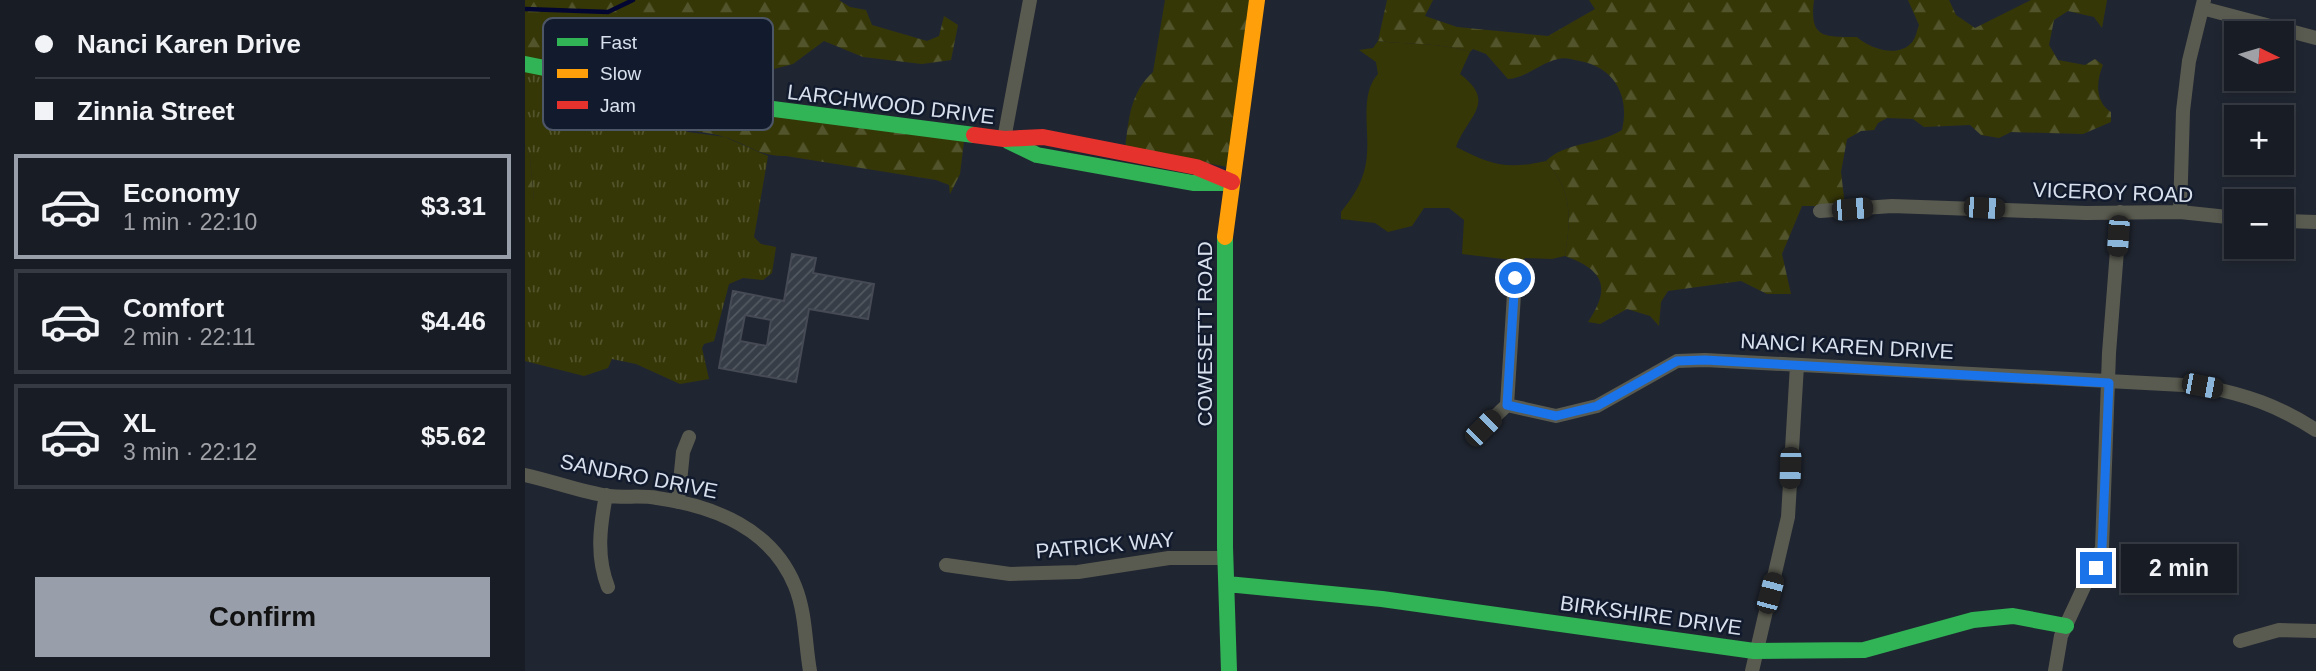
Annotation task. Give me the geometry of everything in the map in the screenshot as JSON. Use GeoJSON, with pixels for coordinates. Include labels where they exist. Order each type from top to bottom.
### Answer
{"type":"FeatureCollection","features":[{"type":"Feature","properties":{"kind":"street"},"geometry":{"type":"LineString","coordinates":[[1004,139],[1030,0]]}},
{"type":"Feature","properties":{"kind":"street","name":"COWESETT ROAD"},"geometry":{"type":"LineString","coordinates":[[1229,671],[1225,558],[1225,240],[1257,0]]}},
{"type":"Feature","properties":{"kind":"street"},"geometry":{"type":"LineString","coordinates":[[2180,212],[2183,111],[2189,61],[2203,4],[2316,38]]}},
{"type":"Feature","properties":{"kind":"street","name":"LARCHWOOD DRIVE"},"geometry":{"type":"LineString","coordinates":[[525,64],[543,68]]}},
{"type":"Feature","properties":{"kind":"street","name":"LARCHWOOD DRIVE"},"geometry":{"type":"LineString","coordinates":[[773,109],[1004,139],[1043,137],[1196,167],[1232,182]]}},
{"type":"Feature","properties":{"kind":"street","name":"VICEROY ROAD"},"geometry":{"type":"LineString","coordinates":[[1820,211],[1892,206],[2180,212],[2224,217]]}},
{"type":"Feature","properties":{"kind":"street"},"geometry":{"type":"LineString","coordinates":[[2055,671],[2066,626],[2102,548],[2120,212]]}},
{"type":"Feature","properties":{"kind":"street"},"geometry":{"type":"LineString","coordinates":[[2294,221],[2316,222]]}},
{"type":"Feature","properties":{"kind":"street"},"geometry":{"type":"LineString","coordinates":[[1483,428],[1507,405],[1515,278]]}},
{"type":"Feature","properties":{"kind":"street","name":"NANCI KAREN DRIVE"},"geometry":{"type":"LineString","coordinates":[[1507,405],[1556,416],[1597,406],[1677,361],[2202,386],[2250,396],[2287,411],[2316,430]]}},
{"type":"Feature","properties":{"kind":"street"},"geometry":{"type":"LineString","coordinates":[[1752,671],[1754,651],[1788,517],[1797,365]]}},
{"type":"Feature","properties":{"kind":"street"},"geometry":{"type":"LineString","coordinates":[[678,502],[683,452],[689,437]]}},
{"type":"Feature","properties":{"kind":"street","name":"SANDRO DRIVE"},"geometry":{"type":"LineString","coordinates":[[525,475],[606,495],[654,497],[678,502],[722,514],[755,532],[779,558],[795,586],[804,619],[810,671]]}},
{"type":"Feature","properties":{"kind":"street"},"geometry":{"type":"LineString","coordinates":[[606,495],[600,528],[600,556],[608,587]]}},
{"type":"Feature","properties":{"kind":"street","name":"PATRICK WAY"},"geometry":{"type":"LineString","coordinates":[[946,565],[1010,574],[1078,572],[1169,558],[1225,558]]}},
{"type":"Feature","properties":{"kind":"street","name":"BIRKSHIRE DRIVE"},"geometry":{"type":"LineString","coordinates":[[1227,584],[1382,599],[1754,651],[1864,650],[1973,620],[2013,616],[2066,626]]}},
{"type":"Feature","properties":{"kind":"street"},"geometry":{"type":"LineString","coordinates":[[2240,641],[2279,630],[2316,631]]}},
{"type":"Feature","properties":{"kind":"green space"},"geometry":{"type":"Polygon","coordinates":[[[525,0],[839,0],[850,7],[866,10],[872,25],[927,41],[939,36],[944,16],[958,25],[951,60],[922,64],[863,57],[824,41],[793,64],[774,69],[773,74],[773,18],[543,18],[543,73],[525,65],[525,0]]]}},
{"type":"Feature","properties":{"kind":"green space"},"geometry":{"type":"Polygon","coordinates":[[[1165,0],[1258,0],[1234,168],[1125,149],[1135,97],[1153,72],[1165,0]]]}},
{"type":"Feature","properties":{"kind":"green space"},"geometry":{"type":"Polygon","coordinates":[[[1387,0],[1433,0],[1425,16],[1457,27],[1548,36],[1595,9],[1589,0],[1814,0],[1814,22],[1821,33],[1836,37],[1857,37],[1869,45],[1893,51],[1901,50],[1913,41],[1919,25],[1908,0],[1949,0],[1956,15],[1975,28],[2031,0],[2107,0],[2102,28],[2094,17],[2068,11],[2054,20],[2049,45],[2058,60],[2085,65],[2095,59],[2103,65],[2098,91],[2102,103],[2111,112],[2111,122],[2083,134],[2011,132],[1999,138],[1981,135],[1970,125],[1924,127],[1913,119],[1887,118],[1878,123],[1874,130],[1861,131],[1847,139],[1841,172],[1845,206],[1802,206],[1782,254],[1791,294],[1767,294],[1741,281],[1668,291],[1661,302],[1659,326],[1650,316],[1627,309],[1600,324],[1588,322],[1600,298],[1600,281],[1588,267],[1565,256],[1568,205],[1561,183],[1546,161],[1563,150],[1622,130],[1624,106],[1617,85],[1602,70],[1580,61],[1561,58],[1508,79],[1486,54],[1473,49],[1470,52],[1436,45],[1378,41],[1387,0]]]}},
{"type":"Feature","properties":{"kind":"green space"},"geometry":{"type":"Polygon","coordinates":[[[1378,41],[1436,45],[1470,52],[1460,74],[1477,93],[1478,102],[1456,147],[1499,164],[1520,165],[1546,161],[1561,183],[1568,205],[1565,256],[1552,259],[1525,258],[1517,265],[1511,260],[1462,254],[1464,220],[1449,208],[1424,208],[1412,226],[1388,232],[1375,223],[1341,219],[1341,212],[1362,178],[1367,153],[1367,101],[1372,82],[1378,74],[1376,62],[1359,50],[1373,48],[1378,41]]]}},
{"type":"Feature","properties":{"kind":"green space"},"geometry":{"type":"Polygon","coordinates":[[[525,65],[543,69],[543,130],[682,130],[725,137],[768,156],[754,237],[761,244],[776,247],[772,273],[763,280],[743,278],[729,284],[714,341],[704,344],[702,348],[709,379],[680,384],[636,364],[612,359],[608,368],[584,376],[525,361],[525,200],[534,200],[530,158],[525,144],[525,65]]]}},
{"type":"Feature","properties":{"kind":"green space"},"geometry":{"type":"Polygon","coordinates":[[[773,106],[964,141],[960,174],[950,194],[949,185],[936,180],[770,155],[721,136],[688,130],[773,130],[773,106]]]}},
{"type":"Feature","properties":{"kind":"green space"},"geometry":{"type":"Polygon","coordinates":[[[525,144],[530,158],[534,200],[525,200],[525,144]]]}},
{"type":"Feature","properties":{"kind":"building"},"geometry":{"type":"Polygon","coordinates":[[[792,254],[816,258],[813,273],[874,284],[868,319],[809,309],[796,382],[719,368],[733,291],[784,301],[792,254]],[[745,315],[740,341],[767,346],[771,320],[745,315]]]}},
{"type":"Feature","properties":{"kind":"waterway"},"geometry":{"type":"LineString","coordinates":[[525,9],[608,12],[633,0]]}},
{"type":"Feature","properties":{"kind":"traffic: fast"},"geometry":{"type":"LineString","coordinates":[[525,64],[543,68]]}},
{"type":"Feature","properties":{"kind":"traffic: fast"},"geometry":{"type":"LineString","coordinates":[[773,109],[974,135]]}},
{"type":"Feature","properties":{"kind":"traffic: fast"},"geometry":{"type":"LineString","coordinates":[[1008,141],[1037,155],[1193,183],[1224,183]]}},
{"type":"Feature","properties":{"kind":"traffic: fast"},"geometry":{"type":"LineString","coordinates":[[1225,237],[1225,547],[1229,671]]}},
{"type":"Feature","properties":{"kind":"traffic: fast"},"geometry":{"type":"LineString","coordinates":[[1227,584],[1382,599],[1754,651],[1864,650],[1973,620],[2013,616],[2066,626]]}},
{"type":"Feature","properties":{"kind":"traffic: slow"},"geometry":{"type":"LineString","coordinates":[[1225,237],[1257,0]]}},
{"type":"Feature","properties":{"kind":"traffic: jam"},"geometry":{"type":"LineString","coordinates":[[974,135],[1004,139],[1043,137],[1196,167],[1232,182]]}},
{"type":"Feature","properties":{"kind":"route"},"geometry":{"type":"LineString","coordinates":[[1515,278],[1507,405],[1556,416],[1597,406],[1677,361],[1705,360],[1988,374],[2109,383],[2102,548],[2096,568]]}}]}
